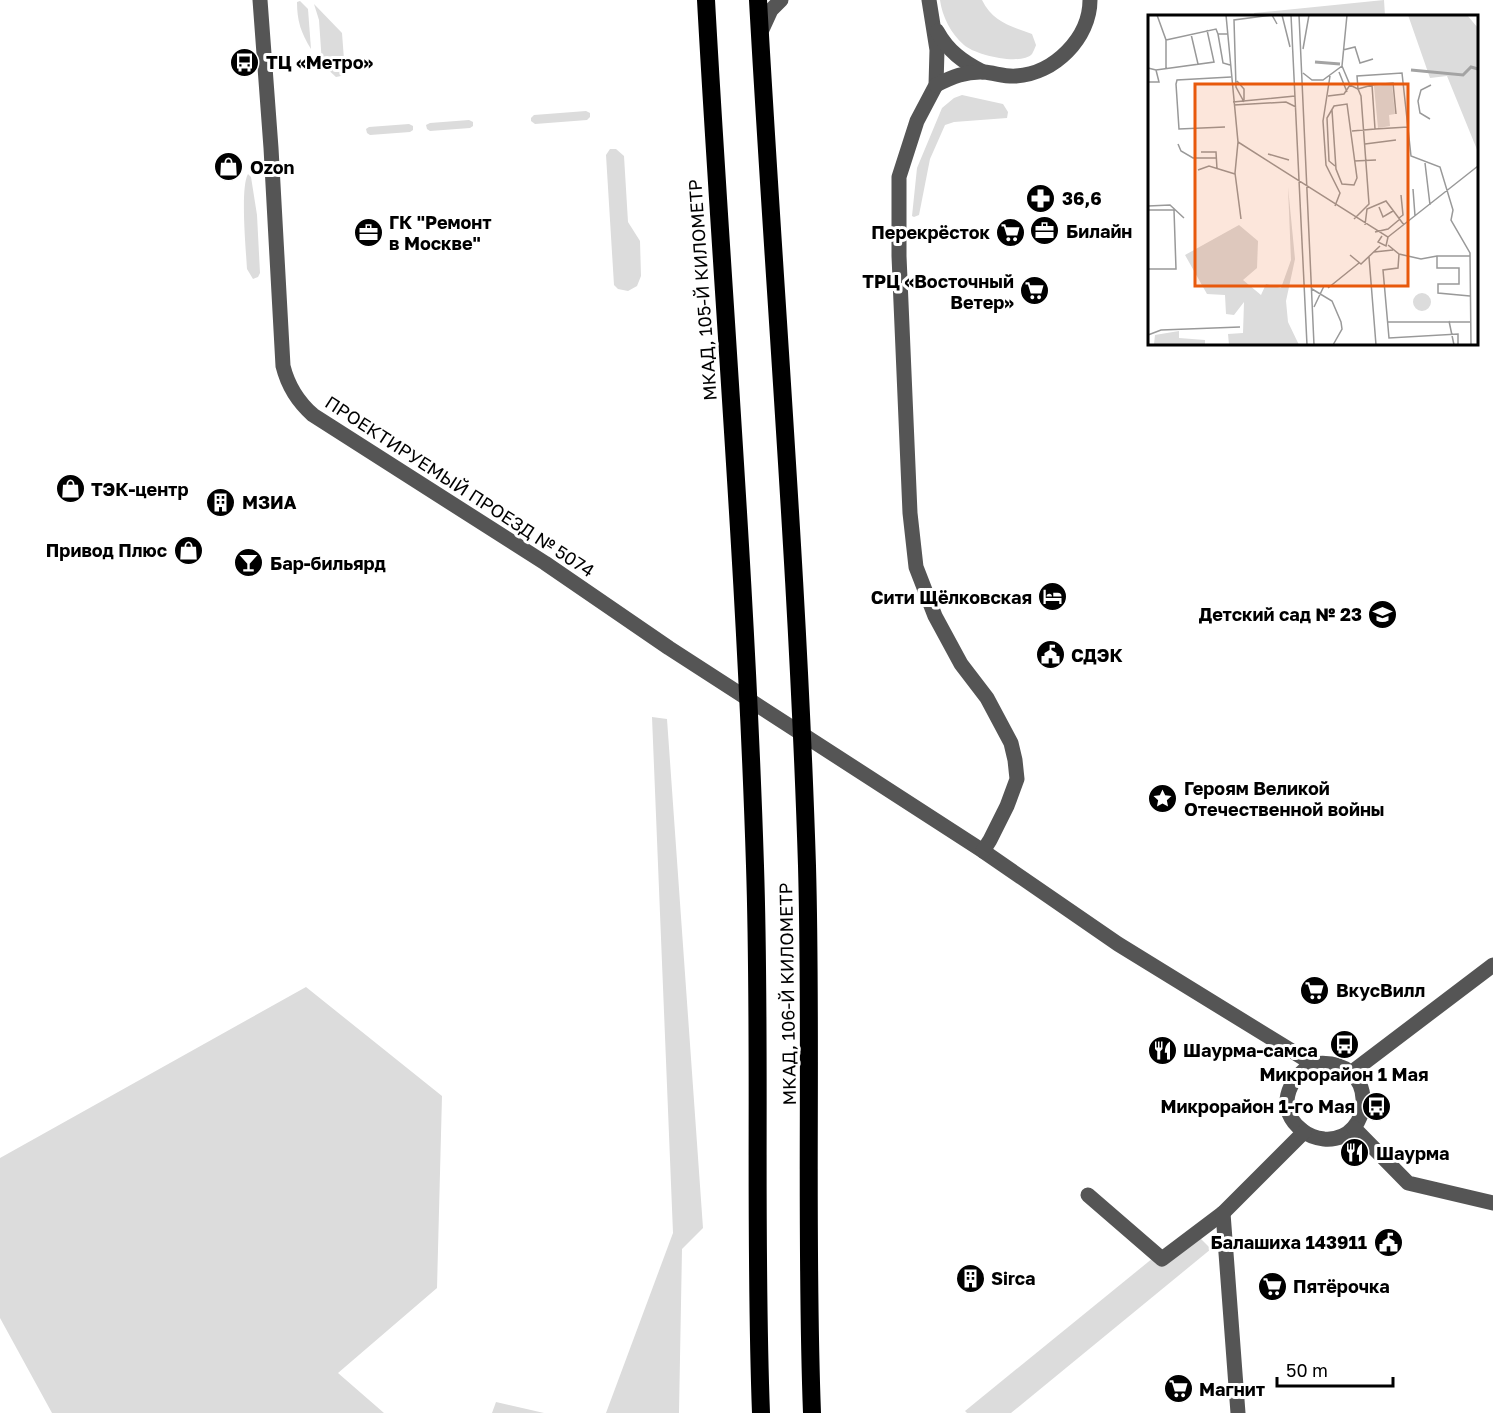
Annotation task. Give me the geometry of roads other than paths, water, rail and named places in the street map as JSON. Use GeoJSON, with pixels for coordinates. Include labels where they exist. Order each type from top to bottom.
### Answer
{"type":"FeatureCollection","features":[{"type":"Feature","properties":{"kind":"highway","name":"МКАД, 105-Й КИЛОМЕТР"},"geometry":{"type":"LineString","coordinates":[[706,0],[742,577]]}},
{"type":"Feature","properties":{"kind":"highway"},"geometry":{"type":"LineString","coordinates":[[758,0],[760,34]]}},
{"type":"Feature","properties":{"kind":"highway","name":"МКАД, 106-Й КИЛОМЕТР"},"geometry":{"type":"LineString","coordinates":[[760,34],[793,574],[807,875],[812,1413]]}},
{"type":"Feature","properties":{"kind":"highway","name":"МКАД, 106-Й КИЛОМЕТР"},"geometry":{"type":"LineString","coordinates":[[742,577],[755,866],[759,1051],[758,1229],[761,1413]]}},
{"type":"Feature","properties":{"kind":"street","name":"ПРОЕКТИРУЕМЫЙ ПРОЕЗД № 5074"},"geometry":{"type":"LineString","coordinates":[[260,0],[272,148],[283,366],[292,391],[303,407],[545,563],[669,648],[982,850],[1118,944],[1313,1064]]}},
{"type":"Feature","properties":{"kind":"street"},"geometry":{"type":"LineString","coordinates":[[760,34],[771,10],[781,0]]}},
{"type":"Feature","properties":{"kind":"street"},"geometry":{"type":"LineString","coordinates":[[929,0],[937,50],[936,85],[917,121],[899,177],[899,256],[910,513],[916,567],[935,616],[961,664],[987,698],[1011,743],[1016,760],[1017,779],[1007,806],[990,840],[982,850]]}},
{"type":"Feature","properties":{"kind":"street"},"geometry":{"type":"LineString","coordinates":[[936,85],[957,74],[983,72],[1016,76],[1043,69],[1065,54],[1082,33],[1090,8],[1090,0]]}},
{"type":"Feature","properties":{"kind":"street"},"geometry":{"type":"LineString","coordinates":[[932,21],[943,43],[961,60],[983,72]]}},
{"type":"Feature","properties":{"kind":"street"},"geometry":{"type":"LineString","coordinates":[[1352,1072],[1493,965]]}},
{"type":"Feature","properties":{"kind":"street"},"geometry":{"type":"LineString","coordinates":[[1327,1062],[1340,1065],[1352,1072],[1361,1084],[1364,1100],[1362,1114],[1354,1128],[1343,1136],[1330,1139],[1316,1138],[1304,1132],[1294,1122],[1288,1110],[1287,1095],[1292,1082],[1301,1071],[1313,1064],[1327,1062]]}},
{"type":"Feature","properties":{"kind":"street"},"geometry":{"type":"LineString","coordinates":[[1354,1128],[1408,1183],[1493,1203]]}},
{"type":"Feature","properties":{"kind":"street"},"geometry":{"type":"LineString","coordinates":[[1088,1195],[1162,1259],[1223,1213],[1304,1132]]}},
{"type":"Feature","properties":{"kind":"street"},"geometry":{"type":"LineString","coordinates":[[1223,1213],[1238,1413]]}},
{"type":"Feature","properties":{"kind":"place","name":"ТЦ «Метро»"},"geometry":{"type":"Point","coordinates":[245,62]}},
{"type":"Feature","properties":{"kind":"place","name":"Ozon"},"geometry":{"type":"Point","coordinates":[229,167]}},
{"type":"Feature","properties":{"kind":"place","name":"36,6"},"geometry":{"type":"Point","coordinates":[1041,198]}},
{"type":"Feature","properties":{"kind":"place","name":"Билайн"},"geometry":{"type":"Point","coordinates":[1045,231]}},
{"type":"Feature","properties":{"kind":"place","name":"ГК \"Ремонт в Москве\""},"geometry":{"type":"Point","coordinates":[368,232]}},
{"type":"Feature","properties":{"kind":"place","name":"Перекрёсток"},"geometry":{"type":"Point","coordinates":[1011,232]}},
{"type":"Feature","properties":{"kind":"place","name":"ТРЦ «Восточный Ветер»"},"geometry":{"type":"Point","coordinates":[1035,291]}},
{"type":"Feature","properties":{"kind":"place","name":"ТЭК-центр"},"geometry":{"type":"Point","coordinates":[70,489]}},
{"type":"Feature","properties":{"kind":"place","name":"МЗИА"},"geometry":{"type":"Point","coordinates":[221,502]}},
{"type":"Feature","properties":{"kind":"place","name":"Привод Плюс"},"geometry":{"type":"Point","coordinates":[188,550]}},
{"type":"Feature","properties":{"kind":"place","name":"Бар-бильярд"},"geometry":{"type":"Point","coordinates":[249,563]}},
{"type":"Feature","properties":{"kind":"place","name":"Сити Щёлковская"},"geometry":{"type":"Point","coordinates":[1053,597]}},
{"type":"Feature","properties":{"kind":"place","name":"Детский сад № 23"},"geometry":{"type":"Point","coordinates":[1383,614]}},
{"type":"Feature","properties":{"kind":"place","name":"СДЭК"},"geometry":{"type":"Point","coordinates":[1050,655]}},
{"type":"Feature","properties":{"kind":"place","name":"Героям Великой Отечественной войны"},"geometry":{"type":"Point","coordinates":[1163,798]}},
{"type":"Feature","properties":{"kind":"place","name":"ВкусВилл"},"geometry":{"type":"Point","coordinates":[1315,990]}},
{"type":"Feature","properties":{"kind":"place","name":"Микрорайон 1 Мая"},"geometry":{"type":"Point","coordinates":[1344,1045]}},
{"type":"Feature","properties":{"kind":"place","name":"Шаурма-самса"},"geometry":{"type":"Point","coordinates":[1162,1050]}},
{"type":"Feature","properties":{"kind":"place","name":"Микрорайон 1-го Мая"},"geometry":{"type":"Point","coordinates":[1376,1106]}},
{"type":"Feature","properties":{"kind":"place","name":"Шаурма"},"geometry":{"type":"Point","coordinates":[1355,1153]}},
{"type":"Feature","properties":{"kind":"place","name":"Балашиха 143911"},"geometry":{"type":"Point","coordinates":[1388,1242]}},
{"type":"Feature","properties":{"kind":"place","name":"Sirca"},"geometry":{"type":"Point","coordinates":[970,1278]}},
{"type":"Feature","properties":{"kind":"place","name":"Пятёрочка"},"geometry":{"type":"Point","coordinates":[1272,1286]}},
{"type":"Feature","properties":{"kind":"place","name":"Магнит"},"geometry":{"type":"Point","coordinates":[1178,1389]}}]}
